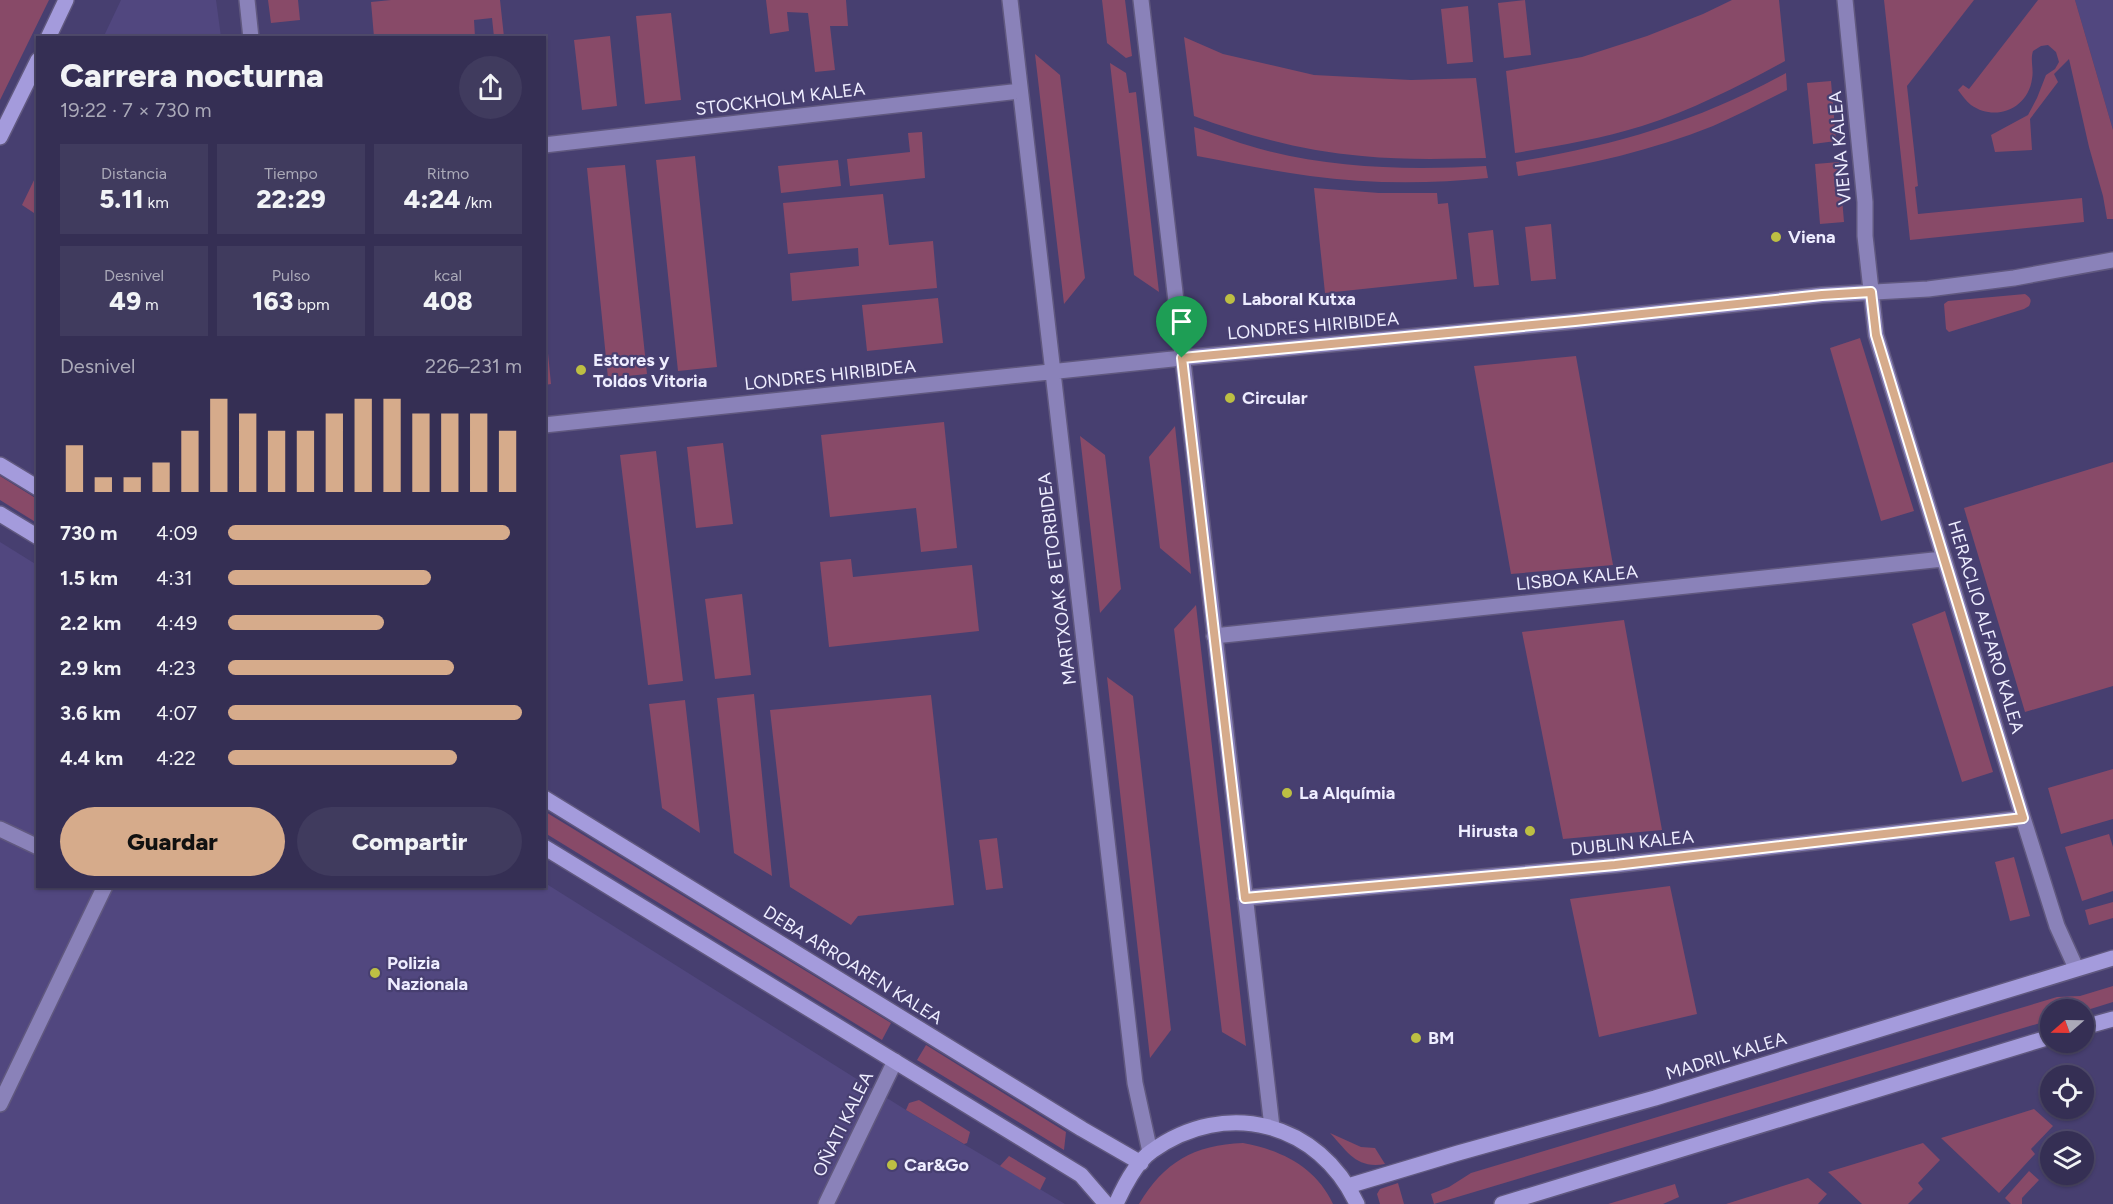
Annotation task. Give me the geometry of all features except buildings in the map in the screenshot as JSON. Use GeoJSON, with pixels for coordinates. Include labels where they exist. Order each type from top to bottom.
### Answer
{"type":"FeatureCollection","features":[{"type":"Feature","properties":{"kind":"main road"},"geometry":{"type":"LineString","coordinates":[[49,36],[66,0]]}},
{"type":"Feature","properties":{"kind":"main road"},"geometry":{"type":"LineString","coordinates":[[0,137],[36,64]]}},
{"type":"Feature","properties":{"kind":"main road"},"geometry":{"type":"LineString","coordinates":[[0,465],[36,487]]}},
{"type":"Feature","properties":{"kind":"main road"},"geometry":{"type":"LineString","coordinates":[[0,514],[36,536]]}},
{"type":"Feature","properties":{"kind":"main road","name":"DEBA ARROAREN KALEA"},"geometry":{"type":"LineString","coordinates":[[546,799],[1061,1116],[1146,1157]]}},
{"type":"Feature","properties":{"kind":"main road"},"geometry":{"type":"LineString","coordinates":[[546,848],[1081,1175],[1106,1204]]}},
{"type":"Feature","properties":{"kind":"main road","name":"MADRIL KALEA"},"geometry":{"type":"LineString","coordinates":[[1348,1186],[1655,1098],[2113,958]]}},
{"type":"Feature","properties":{"kind":"main road"},"geometry":{"type":"LineString","coordinates":[[2094,1025],[2113,1018]]}},
{"type":"Feature","properties":{"kind":"main road"},"geometry":{"type":"LineString","coordinates":[[1502,1204],[2040,1040]]}},
{"type":"Feature","properties":{"kind":"main road"},"geometry":{"type":"LineString","coordinates":[[1116,1204],[1124,1186],[1146,1157],[1182,1134],[1211,1125],[1242,1122],[1272,1127],[1295,1136],[1316,1149],[1334,1166],[1357,1204]]}},
{"type":"Feature","properties":{"kind":"street"},"geometry":{"type":"LineString","coordinates":[[247,0],[251,36]]}},
{"type":"Feature","properties":{"kind":"street","name":"MARTXOAK 8 ETORBIDEA"},"geometry":{"type":"LineString","coordinates":[[1010,0],[1135,1083],[1146,1157]]}},
{"type":"Feature","properties":{"kind":"street"},"geometry":{"type":"LineString","coordinates":[[1141,0],[1272,1127]]}},
{"type":"Feature","properties":{"kind":"street","name":"VIENA KALEA"},"geometry":{"type":"LineString","coordinates":[[1845,0],[1865,202],[1865,236],[1871,292]]}},
{"type":"Feature","properties":{"kind":"street","name":"STOCKHOLM KALEA"},"geometry":{"type":"LineString","coordinates":[[546,145],[1020,91]]}},
{"type":"Feature","properties":{"kind":"street","name":"LONDRES HIRIBIDEA"},"geometry":{"type":"LineString","coordinates":[[546,424],[1822,295],[1909,291],[2014,279],[2113,260]]}},
{"type":"Feature","properties":{"kind":"street","name":"HERACLIO ALFARO KALEA"},"geometry":{"type":"LineString","coordinates":[[1871,292],[1876,335],[2057,926],[2076,968]]}},
{"type":"Feature","properties":{"kind":"street","name":"LISBOA KALEA"},"geometry":{"type":"LineString","coordinates":[[1214,636],[1944,559]]}},
{"type":"Feature","properties":{"kind":"street","name":"DUBLIN KALEA"},"geometry":{"type":"LineString","coordinates":[[1245,898],[1615,865],[2023,818]]}},
{"type":"Feature","properties":{"kind":"street"},"geometry":{"type":"LineString","coordinates":[[0,830],[36,846]]}},
{"type":"Feature","properties":{"kind":"street"},"geometry":{"type":"LineString","coordinates":[[0,1104],[104,888]]}},
{"type":"Feature","properties":{"kind":"street","name":"OÑATI KALEA"},"geometry":{"type":"LineString","coordinates":[[826,1204],[895,1061]]}},
{"type":"Feature","properties":{"kind":"shaded area"},"geometry":{"type":"Polygon","coordinates":[[[0,0],[49,0],[0,100],[0,0]]]}},
{"type":"Feature","properties":{"kind":"shaded area"},"geometry":{"type":"Polygon","coordinates":[[[121,0],[216,0],[221,36],[104,36],[121,0]]]}},
{"type":"Feature","properties":{"kind":"shaded area"},"geometry":{"type":"Polygon","coordinates":[[[268,0],[298,0],[300,20],[271,23],[268,0]]]}},
{"type":"Feature","properties":{"kind":"shaded area"},"geometry":{"type":"Polygon","coordinates":[[[500,0],[504,36],[494,36],[492,18],[474,20],[475,36],[374,36],[371,2],[500,0]]]}},
{"type":"Feature","properties":{"kind":"shaded area"},"geometry":{"type":"Polygon","coordinates":[[[766,0],[846,0],[848,26],[830,26],[835,70],[815,72],[808,13],[787,12],[789,31],[770,34],[766,0]]]}},
{"type":"Feature","properties":{"kind":"shaded area"},"geometry":{"type":"Polygon","coordinates":[[[1102,0],[1125,0],[1132,56],[1126,58],[1107,43],[1102,0]]]}},
{"type":"Feature","properties":{"kind":"shaded area"},"geometry":{"type":"Polygon","coordinates":[[[1525,0],[1531,55],[1504,58],[1498,3],[1525,0]]]}},
{"type":"Feature","properties":{"kind":"shaded area"},"geometry":{"type":"Polygon","coordinates":[[[1732,0],[1779,0],[1785,61],[1715,97],[1642,126],[1563,145],[1515,153],[1506,71],[1582,57],[1647,36],[1732,0]]]}},
{"type":"Feature","properties":{"kind":"shaded area"},"geometry":{"type":"Polygon","coordinates":[[[1884,0],[1974,0],[1907,86],[1918,186],[1915,187],[1918,214],[2082,198],[2084,222],[1910,240],[1884,0]]]}},
{"type":"Feature","properties":{"kind":"shaded area"},"geometry":{"type":"Polygon","coordinates":[[[2038,0],[2075,0],[2113,130],[2113,219],[2107,219],[2069,59],[2054,74],[2058,82],[2030,119],[2032,150],[1995,152],[1991,135],[2028,115],[2046,75],[2055,69],[2059,62],[2056,52],[2048,45],[2033,51],[2029,89],[2024,98],[2009,110],[1990,112],[1980,110],[1969,103],[1958,90],[1963,85],[1969,89],[2038,0]]]}},
{"type":"Feature","properties":{"kind":"shaded area"},"geometry":{"type":"Polygon","coordinates":[[[2075,0],[2113,0],[2113,130],[2075,0]]]}},
{"type":"Feature","properties":{"kind":"shaded area"},"geometry":{"type":"Polygon","coordinates":[[[1468,6],[1473,62],[1447,64],[1441,9],[1468,6]]]}},
{"type":"Feature","properties":{"kind":"shaded area"},"geometry":{"type":"Polygon","coordinates":[[[671,13],[681,100],[645,104],[636,16],[671,13]]]}},
{"type":"Feature","properties":{"kind":"shaded area"},"geometry":{"type":"Polygon","coordinates":[[[610,36],[617,106],[582,110],[574,40],[610,36]]]}},
{"type":"Feature","properties":{"kind":"shaded area"},"geometry":{"type":"Polygon","coordinates":[[[1184,37],[1223,54],[1314,75],[1411,80],[1476,78],[1486,158],[1408,159],[1340,154],[1276,142],[1194,116],[1184,37]]]}},
{"type":"Feature","properties":{"kind":"shaded area"},"geometry":{"type":"Polygon","coordinates":[[[1035,54],[1060,75],[1085,278],[1064,304],[1035,54]]]}},
{"type":"Feature","properties":{"kind":"shaded area"},"geometry":{"type":"Polygon","coordinates":[[[1110,63],[1126,73],[1129,93],[1136,92],[1159,292],[1134,275],[1110,63]]]}},
{"type":"Feature","properties":{"kind":"shaded area"},"geometry":{"type":"Polygon","coordinates":[[[1786,73],[1787,90],[1713,126],[1617,157],[1518,176],[1516,162],[1588,148],[1655,130],[1720,105],[1786,73]]]}},
{"type":"Feature","properties":{"kind":"shaded area"},"geometry":{"type":"Polygon","coordinates":[[[1831,81],[1836,141],[1813,144],[1807,83],[1831,81]]]}},
{"type":"Feature","properties":{"kind":"shaded area"},"geometry":{"type":"Polygon","coordinates":[[[1194,127],[1249,146],[1322,162],[1377,167],[1486,166],[1488,178],[1377,182],[1296,174],[1197,156],[1194,127]]]}},
{"type":"Feature","properties":{"kind":"shaded area"},"geometry":{"type":"Polygon","coordinates":[[[922,132],[925,178],[850,186],[847,159],[910,152],[908,133],[922,132]]]}},
{"type":"Feature","properties":{"kind":"shaded area"},"geometry":{"type":"Polygon","coordinates":[[[695,156],[717,367],[678,371],[656,160],[695,156]]]}},
{"type":"Feature","properties":{"kind":"shaded area"},"geometry":{"type":"Polygon","coordinates":[[[838,160],[841,186],[781,193],[778,166],[838,160]]]}},
{"type":"Feature","properties":{"kind":"shaded area"},"geometry":{"type":"Polygon","coordinates":[[[1839,162],[1844,222],[1820,224],[1815,164],[1839,162]]]}},
{"type":"Feature","properties":{"kind":"shaded area"},"geometry":{"type":"Polygon","coordinates":[[[625,165],[647,374],[608,378],[587,168],[625,165]]]}},
{"type":"Feature","properties":{"kind":"shaded area"},"geometry":{"type":"Polygon","coordinates":[[[36,176],[36,214],[22,205],[36,176]]]}},
{"type":"Feature","properties":{"kind":"shaded area"},"geometry":{"type":"Polygon","coordinates":[[[1314,188],[1379,193],[1437,193],[1438,204],[1448,203],[1457,279],[1325,293],[1314,188]]]}},
{"type":"Feature","properties":{"kind":"shaded area"},"geometry":{"type":"Polygon","coordinates":[[[883,194],[889,245],[933,241],[937,288],[792,301],[790,273],[859,266],[858,248],[788,254],[783,203],[883,194]]]}},
{"type":"Feature","properties":{"kind":"shaded area"},"geometry":{"type":"Polygon","coordinates":[[[1551,224],[1556,279],[1531,281],[1525,227],[1551,224]]]}},
{"type":"Feature","properties":{"kind":"shaded area"},"geometry":{"type":"Polygon","coordinates":[[[1493,230],[1499,285],[1474,287],[1468,233],[1493,230]]]}},
{"type":"Feature","properties":{"kind":"shaded area"},"geometry":{"type":"Polygon","coordinates":[[[2025,294],[2031,301],[2024,309],[1949,332],[1946,329],[1944,304],[1948,301],[2025,294]]]}},
{"type":"Feature","properties":{"kind":"shaded area"},"geometry":{"type":"Polygon","coordinates":[[[938,298],[943,343],[867,351],[862,305],[938,298]]]}},
{"type":"Feature","properties":{"kind":"shaded area"},"geometry":{"type":"Polygon","coordinates":[[[1860,338],[1914,511],[1881,521],[1830,348],[1860,338]]]}},
{"type":"Feature","properties":{"kind":"shaded area"},"geometry":{"type":"Polygon","coordinates":[[[546,343],[547,343],[551,384],[546,385],[546,343]]]}},
{"type":"Feature","properties":{"kind":"shaded area"},"geometry":{"type":"Polygon","coordinates":[[[1576,356],[1613,565],[1511,574],[1474,366],[1576,356]]]}},
{"type":"Feature","properties":{"kind":"shaded area"},"geometry":{"type":"Polygon","coordinates":[[[944,422],[957,548],[921,552],[916,508],[830,517],[821,435],[944,422]]]}},
{"type":"Feature","properties":{"kind":"shaded area"},"geometry":{"type":"Polygon","coordinates":[[[1175,426],[1191,574],[1160,548],[1149,457],[1175,426]]]}},
{"type":"Feature","properties":{"kind":"shaded area"},"geometry":{"type":"Polygon","coordinates":[[[1080,436],[1105,455],[1121,589],[1100,613],[1080,436]]]}},
{"type":"Feature","properties":{"kind":"shaded area"},"geometry":{"type":"Polygon","coordinates":[[[723,443],[733,524],[696,528],[687,447],[723,443]]]}},
{"type":"Feature","properties":{"kind":"shaded area"},"geometry":{"type":"Polygon","coordinates":[[[656,451],[683,681],[648,685],[620,455],[656,451]]]}},
{"type":"Feature","properties":{"kind":"shaded area"},"geometry":{"type":"Polygon","coordinates":[[[2113,462],[2113,686],[2025,712],[1964,508],[2113,462]]]}},
{"type":"Feature","properties":{"kind":"shaded area"},"geometry":{"type":"Polygon","coordinates":[[[0,476],[36,498],[36,522],[0,500],[0,476]]]}},
{"type":"Feature","properties":{"kind":"shaded area"},"geometry":{"type":"Polygon","coordinates":[[[0,542],[36,564],[36,888],[546,888],[546,884],[906,1110],[1065,1204],[0,1204],[0,542]]]}},
{"type":"Feature","properties":{"kind":"shaded area"},"geometry":{"type":"Polygon","coordinates":[[[851,559],[853,577],[972,565],[979,631],[829,647],[820,562],[851,559]]]}},
{"type":"Feature","properties":{"kind":"shaded area"},"geometry":{"type":"Polygon","coordinates":[[[742,594],[751,675],[715,679],[705,599],[742,594]]]}},
{"type":"Feature","properties":{"kind":"shaded area"},"geometry":{"type":"Polygon","coordinates":[[[1196,605],[1246,1046],[1222,1032],[1174,629],[1196,605]]]}},
{"type":"Feature","properties":{"kind":"shaded area"},"geometry":{"type":"Polygon","coordinates":[[[1945,611],[1993,772],[1962,782],[1912,624],[1945,611]]]}},
{"type":"Feature","properties":{"kind":"shaded area"},"geometry":{"type":"Polygon","coordinates":[[[1624,620],[1662,830],[1563,839],[1522,632],[1624,620]]]}},
{"type":"Feature","properties":{"kind":"shaded area"},"geometry":{"type":"Polygon","coordinates":[[[1107,677],[1133,696],[1171,1030],[1150,1058],[1107,677]]]}},
{"type":"Feature","properties":{"kind":"shaded area"},"geometry":{"type":"Polygon","coordinates":[[[754,694],[772,876],[734,853],[717,698],[754,694]]]}},
{"type":"Feature","properties":{"kind":"shaded area"},"geometry":{"type":"Polygon","coordinates":[[[931,695],[954,905],[858,916],[851,925],[790,887],[770,710],[931,695]]]}},
{"type":"Feature","properties":{"kind":"shaded area"},"geometry":{"type":"Polygon","coordinates":[[[685,700],[700,833],[662,808],[649,704],[685,700]]]}},
{"type":"Feature","properties":{"kind":"shaded area"},"geometry":{"type":"Polygon","coordinates":[[[2113,769],[2113,819],[2061,834],[2048,788],[2113,769]]]}},
{"type":"Feature","properties":{"kind":"shaded area"},"geometry":{"type":"Polygon","coordinates":[[[546,812],[891,1023],[882,1040],[546,834],[546,812]]]}},
{"type":"Feature","properties":{"kind":"shaded area"},"geometry":{"type":"Polygon","coordinates":[[[2109,834],[2113,847],[2113,891],[2082,901],[2065,847],[2109,834]]]}},
{"type":"Feature","properties":{"kind":"shaded area"},"geometry":{"type":"Polygon","coordinates":[[[997,838],[1003,888],[986,890],[979,840],[997,838]]]}},
{"type":"Feature","properties":{"kind":"shaded area"},"geometry":{"type":"Polygon","coordinates":[[[2014,857],[2030,916],[2010,921],[1995,862],[2014,857]]]}},
{"type":"Feature","properties":{"kind":"shaded area"},"geometry":{"type":"Polygon","coordinates":[[[1670,886],[1697,1014],[1599,1037],[1570,899],[1670,886]]]}},
{"type":"Feature","properties":{"kind":"shaded area"},"geometry":{"type":"Polygon","coordinates":[[[2113,902],[2113,918],[2089,925],[2085,910],[2113,902]]]}},
{"type":"Feature","properties":{"kind":"shaded area"},"geometry":{"type":"Polygon","coordinates":[[[2113,986],[2113,1002],[2094,1008],[2094,999],[2050,999],[2080,996],[2113,986]]]}},
{"type":"Feature","properties":{"kind":"shaded area"},"geometry":{"type":"Polygon","coordinates":[[[2040,1002],[2040,1023],[1434,1204],[1431,1194],[1449,1187],[1471,1173],[2040,1002]]]}},
{"type":"Feature","properties":{"kind":"shaded area"},"geometry":{"type":"Polygon","coordinates":[[[926,1045],[1066,1132],[1064,1150],[917,1060],[926,1045]]]}},
{"type":"Feature","properties":{"kind":"shaded area"},"geometry":{"type":"Polygon","coordinates":[[[919,1100],[970,1132],[967,1143],[964,1144],[906,1110],[909,1103],[919,1100]]]}},
{"type":"Feature","properties":{"kind":"shaded area"},"geometry":{"type":"Polygon","coordinates":[[[2034,1109],[2040,1114],[2040,1119],[2045,1119],[2053,1126],[2048,1131],[2040,1131],[2040,1140],[2031,1149],[2035,1154],[1999,1193],[1941,1138],[2034,1109]]]}},
{"type":"Feature","properties":{"kind":"shaded area"},"geometry":{"type":"Polygon","coordinates":[[[1330,1133],[1361,1147],[1375,1148],[1385,1164],[1367,1164],[1353,1158],[1330,1133]]]}},
{"type":"Feature","properties":{"kind":"shaded area"},"geometry":{"type":"Polygon","coordinates":[[[1243,1143],[1271,1150],[1296,1162],[1317,1180],[1333,1204],[1139,1204],[1159,1177],[1182,1158],[1210,1147],[1243,1143]]]}},
{"type":"Feature","properties":{"kind":"shaded area"},"geometry":{"type":"Polygon","coordinates":[[[1923,1143],[1940,1160],[1918,1183],[1923,1189],[1908,1204],[1862,1204],[1828,1172],[1923,1143]]]}},
{"type":"Feature","properties":{"kind":"shaded area"},"geometry":{"type":"Polygon","coordinates":[[[1009,1156],[1046,1178],[1040,1190],[1000,1166],[1009,1156]]]}},
{"type":"Feature","properties":{"kind":"shaded area"},"geometry":{"type":"Polygon","coordinates":[[[2029,1171],[2039,1180],[2022,1198],[2022,1204],[2011,1204],[2005,1198],[2029,1171]]]}},
{"type":"Feature","properties":{"kind":"shaded area"},"geometry":{"type":"Polygon","coordinates":[[[1808,1178],[1827,1194],[1818,1204],[1726,1204],[1808,1178]]]}},
{"type":"Feature","properties":{"kind":"shaded area"},"geometry":{"type":"Polygon","coordinates":[[[1398,1183],[1404,1204],[1380,1204],[1377,1194],[1380,1189],[1398,1183]]]}},
{"type":"Feature","properties":{"kind":"shaded area"},"geometry":{"type":"Polygon","coordinates":[[[1675,1184],[1679,1197],[1663,1204],[1608,1204],[1675,1184]]]}},
{"type":"Feature","properties":{"kind":"place","name":"Viena"},"geometry":{"type":"Point","coordinates":[1776,237]}},
{"type":"Feature","properties":{"kind":"place","name":"Laboral Kutxa"},"geometry":{"type":"Point","coordinates":[1230,299]}},
{"type":"Feature","properties":{"kind":"place","name":"Estores y Toldos Vitoria"},"geometry":{"type":"Point","coordinates":[581,370]}},
{"type":"Feature","properties":{"kind":"place","name":"Circular"},"geometry":{"type":"Point","coordinates":[1230,398]}},
{"type":"Feature","properties":{"kind":"place","name":"La Alquímia"},"geometry":{"type":"Point","coordinates":[1287,793]}},
{"type":"Feature","properties":{"kind":"place","name":"Hirusta"},"geometry":{"type":"Point","coordinates":[1530,831]}},
{"type":"Feature","properties":{"kind":"place","name":"Polizia Nazionala"},"geometry":{"type":"Point","coordinates":[375,973]}},
{"type":"Feature","properties":{"kind":"place","name":"BM"},"geometry":{"type":"Point","coordinates":[1416,1038]}},
{"type":"Feature","properties":{"kind":"place","name":"Car&Go"},"geometry":{"type":"Point","coordinates":[892,1165]}},
{"type":"Feature","properties":{"kind":"route"},"geometry":{"type":"LineString","coordinates":[[1871,292],[1876,335],[2023,818],[1615,865],[1245,898],[1182,358],[1871,292]]}}]}
